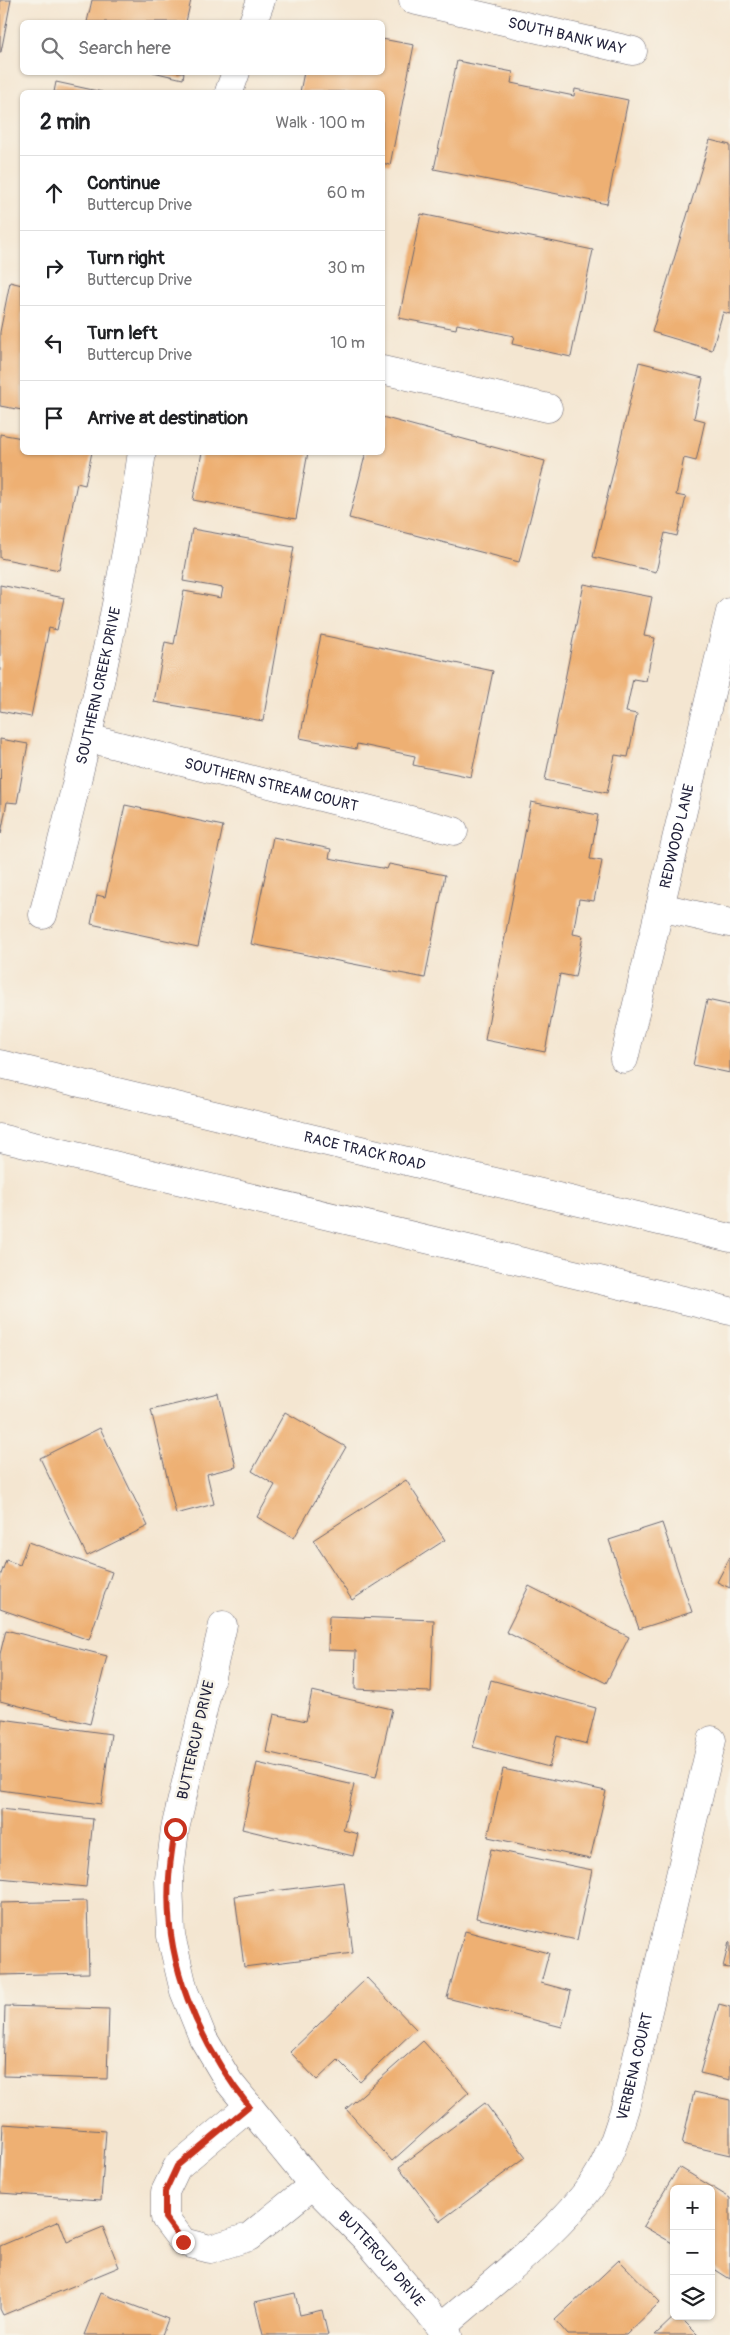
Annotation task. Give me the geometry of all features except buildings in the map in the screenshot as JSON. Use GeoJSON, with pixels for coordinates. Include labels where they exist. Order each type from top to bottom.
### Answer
{"type":"FeatureCollection","features":[{"type":"Feature","properties":{"kind":"street"},"geometry":{"type":"LineString","coordinates":[[254,20],[261,0]]}},
{"type":"Feature","properties":{"kind":"street","name":"SOUTH BANK WAY"},"geometry":{"type":"LineString","coordinates":[[413,0],[633,51]]}},
{"type":"Feature","properties":{"kind":"street"},"geometry":{"type":"LineString","coordinates":[[230,90],[235,75]]}},
{"type":"Feature","properties":{"kind":"street"},"geometry":{"type":"LineString","coordinates":[[385,371],[548,408]]}},
{"type":"Feature","properties":{"kind":"street","name":"SOUTHERN CREEK DRIVE"},"geometry":{"type":"LineString","coordinates":[[43,915],[88,738],[134,508],[142,455]]}},
{"type":"Feature","properties":{"kind":"street","name":"REDWOOD LANE"},"geometry":{"type":"LineString","coordinates":[[624,1059],[730,612]]}},
{"type":"Feature","properties":{"kind":"street","name":"SOUTHERN STREAM COURT"},"geometry":{"type":"LineString","coordinates":[[88,738],[454,831]]}},
{"type":"Feature","properties":{"kind":"street"},"geometry":{"type":"LineString","coordinates":[[660,907],[730,923]]}},
{"type":"Feature","properties":{"kind":"street","name":"RACE TRACK ROAD"},"geometry":{"type":"LineString","coordinates":[[0,1064],[730,1238]]}},
{"type":"Feature","properties":{"kind":"street"},"geometry":{"type":"LineString","coordinates":[[0,1138],[730,1311]]}},
{"type":"Feature","properties":{"kind":"street","name":"BUTTERCUP DRIVE"},"geometry":{"type":"LineString","coordinates":[[223,1625],[175,1829],[169,1879],[171,1927],[184,1991],[203,2038],[229,2082],[313,2185],[365,2238],[445,2331]]}},
{"type":"Feature","properties":{"kind":"street","name":"VERBENA COURT"},"geometry":{"type":"LineString","coordinates":[[445,2331],[566,2217],[595,2180],[616,2138],[625,2108],[712,1740]]}},
{"type":"Feature","properties":{"kind":"street"},"geometry":{"type":"LineString","coordinates":[[249,2106],[177,2166],[165,2192],[165,2218],[183,2242],[210,2249],[249,2237],[313,2185]]}},
{"type":"Feature","properties":{"kind":"route"},"geometry":{"type":"LineString","coordinates":[[175,1829],[169,1879],[171,1936],[184,1991],[203,2038],[229,2082],[249,2106],[177,2166],[165,2192],[165,2218],[183,2242]]}}]}
